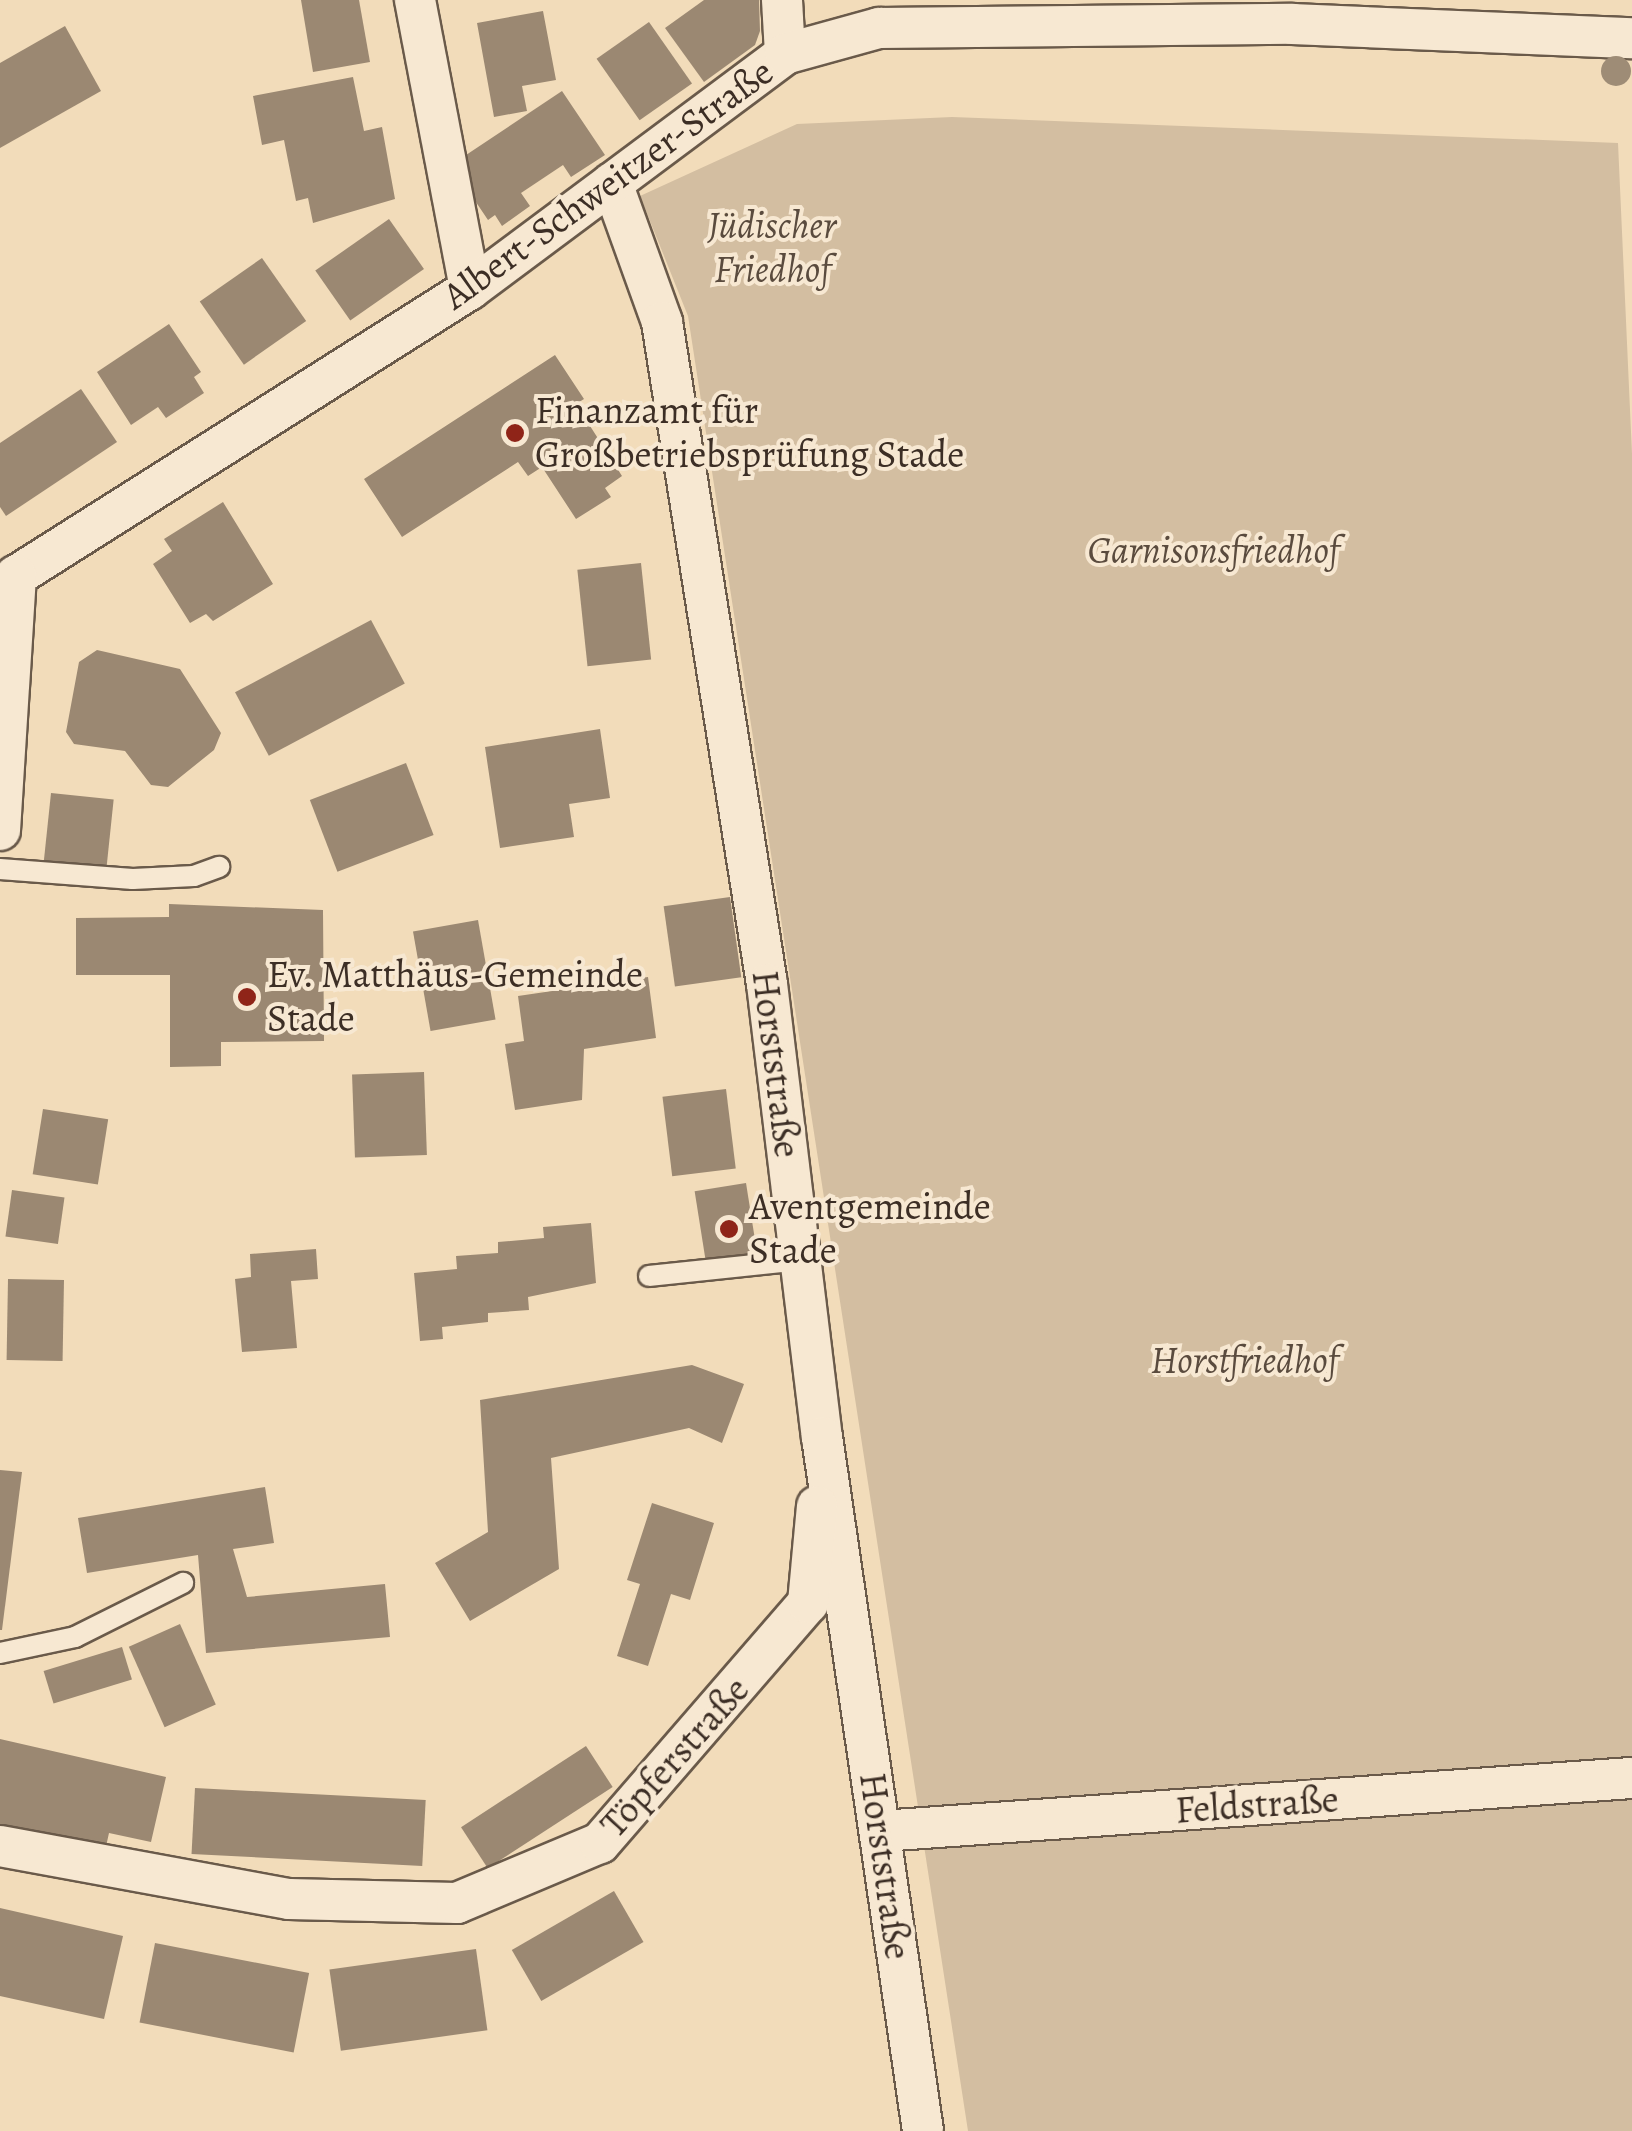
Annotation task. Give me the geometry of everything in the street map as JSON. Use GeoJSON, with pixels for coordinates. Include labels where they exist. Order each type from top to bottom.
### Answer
{"type":"FeatureCollection","features":[{"type":"Feature","properties":{"kind":"street"},"geometry":{"type":"LineString","coordinates":[[415,0],[470,289]]}},
{"type":"Feature","properties":{"kind":"street"},"geometry":{"type":"LineString","coordinates":[[782,0],[785,54]]}},
{"type":"Feature","properties":{"kind":"street","name":"Albert-Schweitzer-Straße"},"geometry":{"type":"LineString","coordinates":[[8,569],[470,289],[785,54],[879,28],[1292,24],[1632,38]]}},
{"type":"Feature","properties":{"kind":"street","name":"Horststraße"},"geometry":{"type":"LineString","coordinates":[[612,183],[662,322],[767,984],[822,1437],[923,2131]]}},
{"type":"Feature","properties":{"kind":"street"},"geometry":{"type":"LineString","coordinates":[[0,830],[8,569]]}},
{"type":"Feature","properties":{"kind":"street","name":"Töpferstraße"},"geometry":{"type":"LineString","coordinates":[[0,1846],[289,1899],[457,1902],[600,1843],[808,1603],[822,1437]]}},
{"type":"Feature","properties":{"kind":"street","name":"Feldstraße"},"geometry":{"type":"LineString","coordinates":[[881,1832],[1632,1778]]}},
{"type":"Feature","properties":{"kind":"lane"},"geometry":{"type":"LineString","coordinates":[[0,869],[133,878],[194,876],[219,867]]}},
{"type":"Feature","properties":{"kind":"lane"},"geometry":{"type":"LineString","coordinates":[[649,1276],[802,1260]]}},
{"type":"Feature","properties":{"kind":"lane"},"geometry":{"type":"LineString","coordinates":[[0,1653],[75,1637],[183,1583]]}},
{"type":"Feature","properties":{"kind":"green space"},"geometry":{"type":"Polygon","coordinates":[[[952,117],[1618,143],[1632,454],[1632,2131],[968,2131],[688,316],[640,196],[797,124],[952,117]]]}},
{"type":"Feature","properties":{"kind":"building"},"geometry":{"type":"Polygon","coordinates":[[[301,0],[359,0],[370,62],[313,72],[301,0]]]}},
{"type":"Feature","properties":{"kind":"building"},"geometry":{"type":"Polygon","coordinates":[[[704,0],[759,0],[760,31],[755,45],[704,82],[665,28],[704,0]]]}},
{"type":"Feature","properties":{"kind":"building"},"geometry":{"type":"Polygon","coordinates":[[[543,11],[556,80],[522,86],[527,111],[494,117],[477,23],[543,11]]]}},
{"type":"Feature","properties":{"kind":"building"},"geometry":{"type":"Polygon","coordinates":[[[649,22],[692,83],[640,120],[597,59],[649,22]]]}},
{"type":"Feature","properties":{"kind":"building"},"geometry":{"type":"Polygon","coordinates":[[[65,26],[101,91],[0,148],[0,63],[65,26]]]}},
{"type":"Feature","properties":{"kind":"building"},"geometry":{"type":"Polygon","coordinates":[[[353,77],[364,131],[382,127],[395,199],[313,223],[308,198],[296,201],[284,140],[262,145],[253,96],[353,77]]]}},
{"type":"Feature","properties":{"kind":"building"},"geometry":{"type":"Polygon","coordinates":[[[562,91],[605,155],[571,177],[563,165],[521,193],[530,206],[502,226],[495,215],[488,220],[451,165],[562,91]]]}},
{"type":"Feature","properties":{"kind":"building"},"geometry":{"type":"Polygon","coordinates":[[[389,219],[424,269],[350,321],[315,271],[389,219]]]}},
{"type":"Feature","properties":{"kind":"building"},"geometry":{"type":"Polygon","coordinates":[[[262,258],[306,321],[244,365],[200,302],[262,258]]]}},
{"type":"Feature","properties":{"kind":"building"},"geometry":{"type":"Polygon","coordinates":[[[169,324],[201,372],[194,377],[204,393],[166,418],[158,407],[131,425],[97,372],[169,324]]]}},
{"type":"Feature","properties":{"kind":"building","name":"Finanzamt für Großbetriebsprüfung Stade"},"geometry":{"type":"Polygon","coordinates":[[[555,355],[584,399],[576,404],[622,476],[605,488],[611,497],[576,519],[542,467],[528,476],[518,462],[402,537],[364,479],[555,355]]]}},
{"type":"Feature","properties":{"kind":"building"},"geometry":{"type":"Polygon","coordinates":[[[81,389],[117,442],[6,516],[0,507],[0,443],[81,389]]]}},
{"type":"Feature","properties":{"kind":"building"},"geometry":{"type":"Polygon","coordinates":[[[223,502],[273,584],[213,621],[206,614],[190,623],[153,564],[172,551],[164,539],[223,502]]]}},
{"type":"Feature","properties":{"kind":"building"},"geometry":{"type":"Polygon","coordinates":[[[641,563],[651,659],[587,666],[577,570],[641,563]]]}},
{"type":"Feature","properties":{"kind":"building"},"geometry":{"type":"Polygon","coordinates":[[[371,620],[405,684],[269,756],[235,692],[371,620]]]}},
{"type":"Feature","properties":{"kind":"building"},"geometry":{"type":"Polygon","coordinates":[[[97,650],[180,669],[221,733],[214,750],[168,787],[151,785],[125,751],[74,744],[66,732],[79,662],[97,650]]]}},
{"type":"Feature","properties":{"kind":"building"},"geometry":{"type":"Polygon","coordinates":[[[600,729],[610,798],[569,804],[574,837],[500,848],[485,747],[600,729]]]}},
{"type":"Feature","properties":{"kind":"building"},"geometry":{"type":"Polygon","coordinates":[[[406,763],[434,835],[337,872],[310,800],[406,763]]]}},
{"type":"Feature","properties":{"kind":"building"},"geometry":{"type":"Polygon","coordinates":[[[51,793],[114,800],[106,876],[43,870],[51,793]]]}},
{"type":"Feature","properties":{"kind":"building"},"geometry":{"type":"Polygon","coordinates":[[[730,897],[741,977],[675,987],[664,906],[730,897]]]}},
{"type":"Feature","properties":{"kind":"building","name":"Ev. Matthäus-Gemeinde Stade"},"geometry":{"type":"Polygon","coordinates":[[[169,904],[323,910],[324,1041],[221,1042],[221,1066],[170,1067],[170,975],[76,975],[76,918],[169,917],[169,904]]]}},
{"type":"Feature","properties":{"kind":"building"},"geometry":{"type":"Polygon","coordinates":[[[478,920],[496,1019],[431,1031],[413,931],[478,920]]]}},
{"type":"Feature","properties":{"kind":"building"},"geometry":{"type":"Polygon","coordinates":[[[648,977],[656,1038],[584,1049],[582,1100],[515,1110],[505,1044],[524,1041],[518,996],[648,977]]]}},
{"type":"Feature","properties":{"kind":"building"},"geometry":{"type":"Polygon","coordinates":[[[424,1072],[427,1155],[355,1157],[352,1075],[424,1072]]]}},
{"type":"Feature","properties":{"kind":"building"},"geometry":{"type":"Polygon","coordinates":[[[726,1089],[736,1168],[672,1176],[662,1097],[726,1089]]]}},
{"type":"Feature","properties":{"kind":"building"},"geometry":{"type":"Polygon","coordinates":[[[43,1109],[108,1119],[98,1185],[33,1174],[43,1109]]]}},
{"type":"Feature","properties":{"kind":"building"},"geometry":{"type":"Polygon","coordinates":[[[746,1183],[757,1254],[706,1262],[695,1191],[746,1183]]]}},
{"type":"Feature","properties":{"kind":"building"},"geometry":{"type":"Polygon","coordinates":[[[12,1190],[64,1197],[58,1244],[5,1237],[12,1190]]]}},
{"type":"Feature","properties":{"kind":"building"},"geometry":{"type":"Polygon","coordinates":[[[591,1223],[596,1283],[528,1297],[529,1310],[488,1313],[488,1322],[442,1327],[443,1339],[420,1341],[414,1273],[457,1269],[456,1256],[498,1253],[498,1242],[544,1238],[543,1227],[591,1223]]]}},
{"type":"Feature","properties":{"kind":"building"},"geometry":{"type":"Polygon","coordinates":[[[316,1249],[318,1279],[291,1281],[297,1348],[242,1352],[235,1279],[251,1277],[250,1254],[316,1249]]]}},
{"type":"Feature","properties":{"kind":"building"},"geometry":{"type":"Polygon","coordinates":[[[8,1279],[64,1280],[63,1361],[7,1360],[8,1279]]]}},
{"type":"Feature","properties":{"kind":"building"},"geometry":{"type":"Polygon","coordinates":[[[692,1365],[744,1384],[722,1443],[689,1428],[551,1458],[559,1569],[470,1621],[435,1563],[488,1532],[480,1400],[692,1365]]]}},
{"type":"Feature","properties":{"kind":"building"},"geometry":{"type":"Polygon","coordinates":[[[0,1470],[22,1472],[2,1630],[0,1630],[0,1470]]]}},
{"type":"Feature","properties":{"kind":"building"},"geometry":{"type":"Polygon","coordinates":[[[265,1487],[274,1543],[233,1549],[247,1597],[385,1584],[390,1637],[206,1653],[198,1555],[87,1573],[78,1518],[265,1487]]]}},
{"type":"Feature","properties":{"kind":"building"},"geometry":{"type":"Polygon","coordinates":[[[652,1503],[714,1523],[690,1600],[671,1594],[648,1666],[617,1656],[640,1584],[627,1580],[652,1503]]]}},
{"type":"Feature","properties":{"kind":"building"},"geometry":{"type":"Polygon","coordinates":[[[180,1624],[216,1704],[165,1727],[129,1647],[180,1624]]]}},
{"type":"Feature","properties":{"kind":"building"},"geometry":{"type":"Polygon","coordinates":[[[122,1647],[132,1680],[54,1703],[44,1671],[122,1647]]]}},
{"type":"Feature","properties":{"kind":"building"},"geometry":{"type":"Polygon","coordinates":[[[0,1739],[166,1777],[151,1842],[109,1833],[105,1851],[0,1827],[0,1739]]]}},
{"type":"Feature","properties":{"kind":"building"},"geometry":{"type":"Polygon","coordinates":[[[586,1746],[613,1787],[488,1868],[461,1827],[586,1746]]]}},
{"type":"Feature","properties":{"kind":"building"},"geometry":{"type":"Polygon","coordinates":[[[195,1788],[426,1800],[422,1866],[192,1854],[195,1788]]]}},
{"type":"Feature","properties":{"kind":"building"},"geometry":{"type":"Polygon","coordinates":[[[614,1891],[644,1942],[541,2001],[512,1950],[614,1891]]]}},
{"type":"Feature","properties":{"kind":"building"},"geometry":{"type":"Polygon","coordinates":[[[0,1908],[123,1936],[104,2019],[0,1996],[0,1908]]]}},
{"type":"Feature","properties":{"kind":"building"},"geometry":{"type":"Polygon","coordinates":[[[155,1943],[309,1973],[294,2052],[140,2023],[155,1943]]]}},
{"type":"Feature","properties":{"kind":"building"},"geometry":{"type":"Polygon","coordinates":[[[476,1949],[487,2030],[341,2051],[329,1970],[476,1949]]]}},
{"type":"Feature","properties":{"kind":"place","name":"Finanzamt für Großbetriebsprüfung Stade"},"geometry":{"type":"Point","coordinates":[515,433]}},
{"type":"Feature","properties":{"kind":"place","name":"Ev. Matthäus-Gemeinde Stade"},"geometry":{"type":"Point","coordinates":[247,997]}},
{"type":"Feature","properties":{"kind":"place","name":"Aventgemeinde Stade"},"geometry":{"type":"Point","coordinates":[729,1229]}},
{"type":"Feature","properties":{"kind":"park label","name":"Jüdischer Friedhof"},"geometry":{"type":"Point","coordinates":[772,248]}},
{"type":"Feature","properties":{"kind":"park label","name":"Garnisonsfriedhof"},"geometry":{"type":"Point","coordinates":[1213,551]}},
{"type":"Feature","properties":{"kind":"park label","name":"Horstfriedhof"},"geometry":{"type":"Point","coordinates":[1244,1361]}}]}
